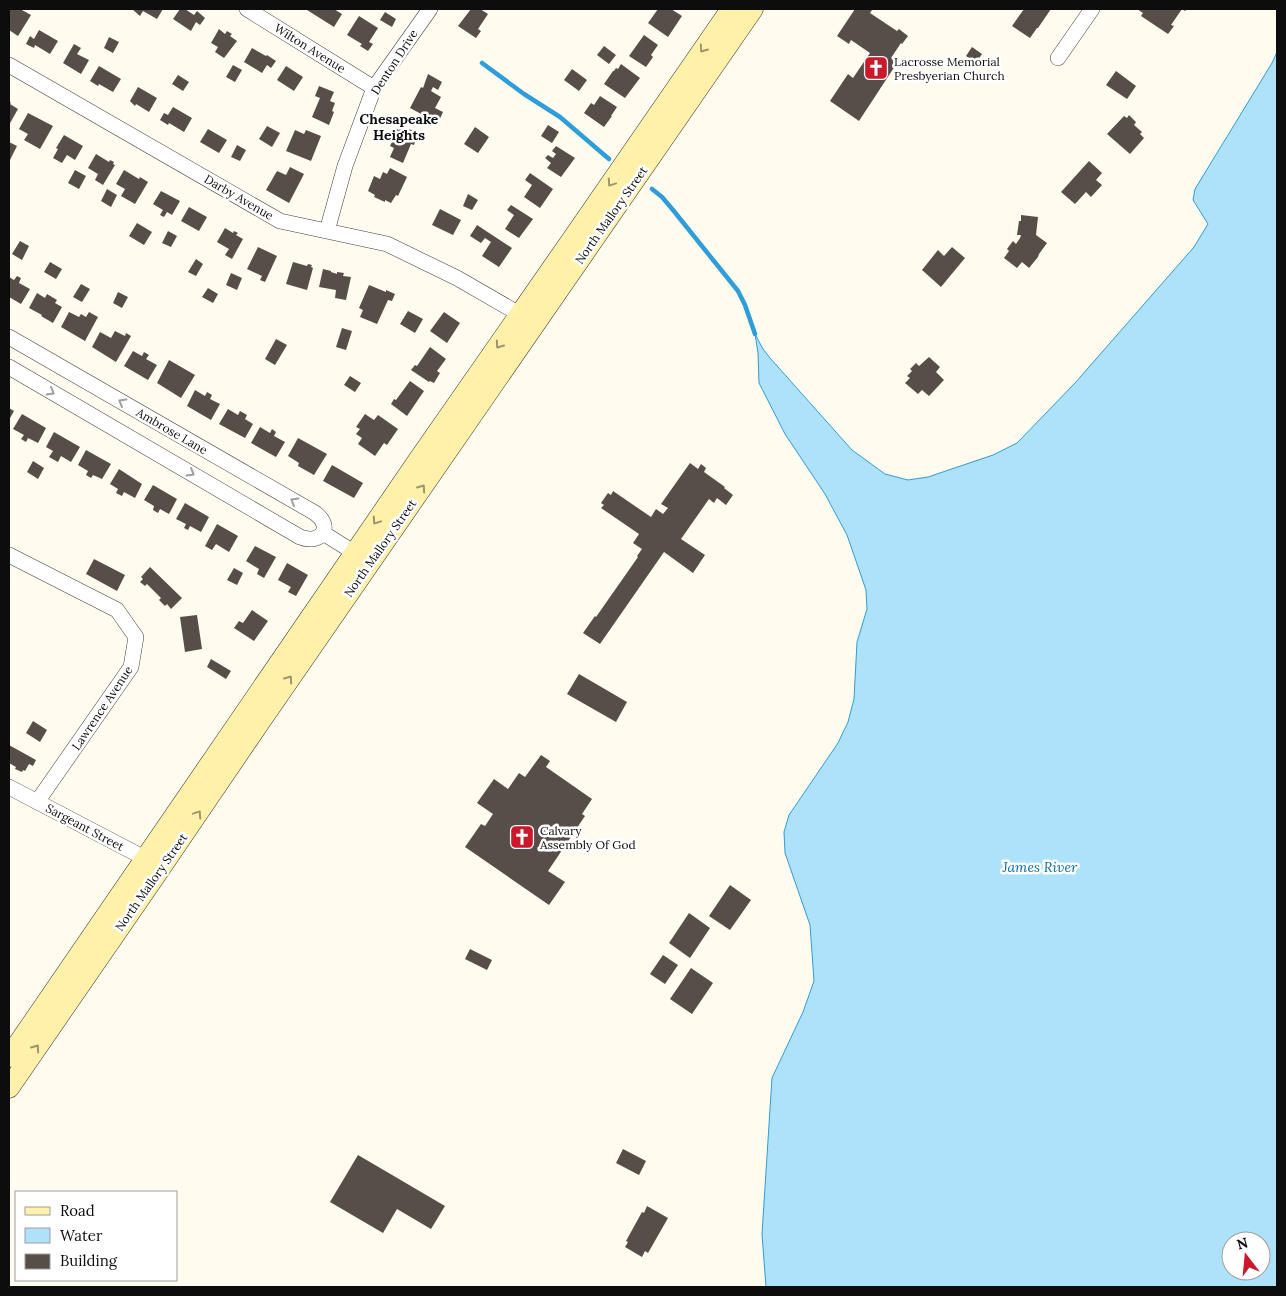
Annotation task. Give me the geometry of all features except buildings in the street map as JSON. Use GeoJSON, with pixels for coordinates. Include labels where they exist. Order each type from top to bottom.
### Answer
{"type":"FeatureCollection","features":[{"type":"Feature","properties":{"kind":"main road","name":"North Mallory Street"},"geometry":{"type":"LineString","coordinates":[[528,319],[731,9]]}},
{"type":"Feature","properties":{"kind":"main road","name":"North Mallory Street"},"geometry":{"type":"LineString","coordinates":[[9,1088],[154,863],[363,558],[528,319],[753,9]]}},
{"type":"Feature","properties":{"kind":"main road","name":"North Mallory Street"},"geometry":{"type":"LineString","coordinates":[[9,1057],[154,863]]}},
{"type":"Feature","properties":{"kind":"street","name":"Wilton Avenue"},"geometry":{"type":"LineString","coordinates":[[247,9],[374,88]]}},
{"type":"Feature","properties":{"kind":"street","name":"Denton Drive"},"geometry":{"type":"LineString","coordinates":[[328,231],[345,166],[374,88],[430,9]]}},
{"type":"Feature","properties":{"kind":"street"},"geometry":{"type":"LineString","coordinates":[[1058,58],[1092,9]]}},
{"type":"Feature","properties":{"kind":"street","name":"Darby Avenue"},"geometry":{"type":"LineString","coordinates":[[9,65],[280,221],[387,244],[457,278],[528,319]]}},
{"type":"Feature","properties":{"kind":"street","name":"Ambrose Lane"},"geometry":{"type":"LineString","coordinates":[[9,336],[315,513],[323,522],[323,533]]}},
{"type":"Feature","properties":{"kind":"street"},"geometry":{"type":"LineString","coordinates":[[9,367],[300,537],[316,539],[323,533],[363,558]]}},
{"type":"Feature","properties":{"kind":"street","name":"Lawrence Avenue"},"geometry":{"type":"LineString","coordinates":[[9,555],[118,610],[136,637],[131,667],[37,802]]}},
{"type":"Feature","properties":{"kind":"street","name":"Sargeant Street"},"geometry":{"type":"LineString","coordinates":[[9,787],[154,863]]}},
{"type":"Feature","properties":{"kind":"water","name":"James River"},"geometry":{"type":"Polygon","coordinates":[[[1277,52],[1277,1287],[766,1287],[762,1234],[772,1078],[803,1012],[814,981],[810,925],[785,853],[784,832],[789,815],[838,743],[848,722],[854,699],[857,642],[867,609],[866,590],[847,535],[825,494],[785,434],[759,383],[755,334],[770,358],[852,450],[885,474],[908,480],[928,477],[993,455],[1017,443],[1075,383],[1194,247],[1208,224],[1193,200],[1195,189],[1277,52]]]}},
{"type":"Feature","properties":{"kind":"waterway"},"geometry":{"type":"LineString","coordinates":[[482,63],[524,94],[560,117],[609,159]]}},
{"type":"Feature","properties":{"kind":"waterway"},"geometry":{"type":"LineString","coordinates":[[652,189],[673,210],[738,291],[755,334]]}},
{"type":"Feature","properties":{"kind":"place","name":"Lacrosse Memorial Presbyerian Church"},"geometry":{"type":"Point","coordinates":[876,68]}},
{"type":"Feature","properties":{"kind":"place","name":"Calvary Assembly Of God"},"geometry":{"type":"Point","coordinates":[522,837]}},
{"type":"Feature","properties":{"kind":"district","name":"Chesapeake Heights"},"geometry":{"type":"Point","coordinates":[399,128]}}]}
